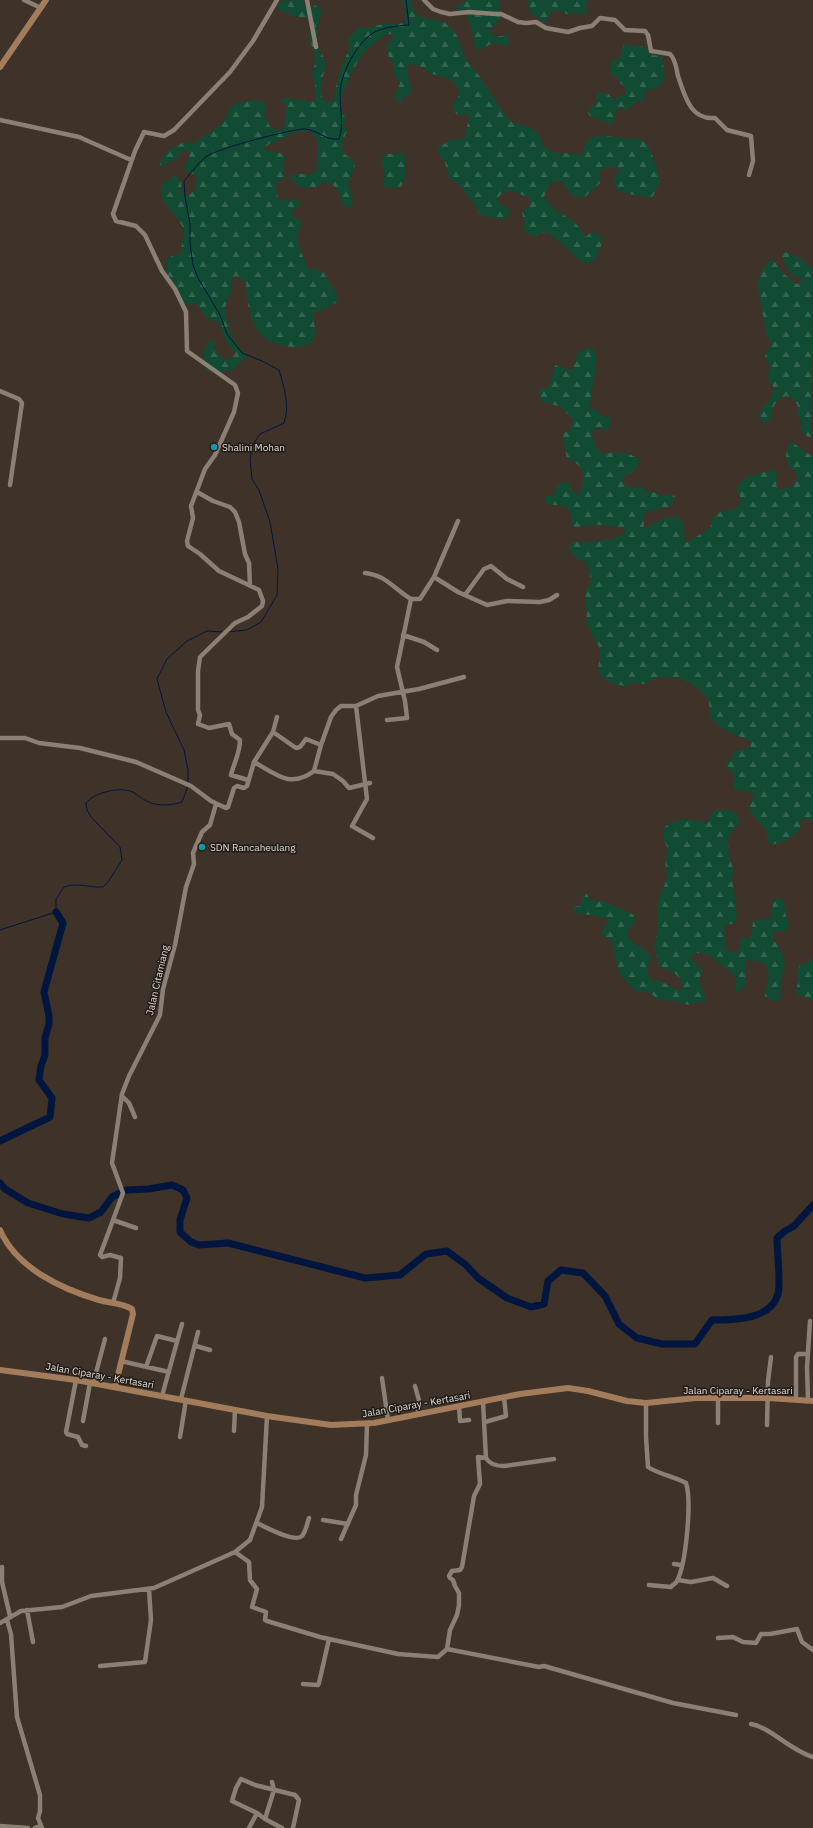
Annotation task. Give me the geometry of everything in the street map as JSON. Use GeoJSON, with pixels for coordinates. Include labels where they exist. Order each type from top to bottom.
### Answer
{"type":"FeatureCollection","features":[{"type":"Feature","properties":{"kind":"main road"},"geometry":{"type":"LineString","coordinates":[[0,67],[46,0]]}},
{"type":"Feature","properties":{"kind":"main road"},"geometry":{"type":"LineString","coordinates":[[0,1230],[6,1243],[14,1252],[31,1268],[48,1279],[97,1299],[130,1308],[133,1312],[115,1387]]}},
{"type":"Feature","properties":{"kind":"main road","name":"Jalan Ciparay - Kertasari"},"geometry":{"type":"LineString","coordinates":[[0,1370],[76,1380],[316,1424],[367,1424],[504,1397],[568,1388],[588,1391],[627,1401],[646,1403],[718,1398],[811,1400]]}},
{"type":"Feature","properties":{"kind":"street"},"geometry":{"type":"LineString","coordinates":[[24,0],[41,8]]}},
{"type":"Feature","properties":{"kind":"street"},"geometry":{"type":"LineString","coordinates":[[248,780],[231,775],[234,762],[240,751],[240,740],[232,734],[229,724],[209,728],[198,724],[200,715],[198,710],[197,683],[200,657],[235,623],[248,617],[262,606],[263,602],[260,592],[219,572],[200,554],[188,546],[187,541],[193,518],[191,506],[205,469],[215,455],[234,412],[238,390],[235,385],[187,351],[186,312],[175,289],[156,261],[150,242],[145,234],[136,226],[115,219],[113,214],[132,160],[144,132],[159,136],[167,135],[230,72],[253,41],[277,0]]}},
{"type":"Feature","properties":{"kind":"street"},"geometry":{"type":"LineString","coordinates":[[307,0],[316,47]]}},
{"type":"Feature","properties":{"kind":"street"},"geometry":{"type":"LineString","coordinates":[[424,0],[433,9],[440,12],[450,14],[470,12],[501,14],[518,22],[536,22],[546,28],[564,32],[570,32],[580,28],[592,26],[600,18],[615,20],[625,30],[645,31],[648,35],[651,51],[670,54],[673,56],[684,96],[696,114],[706,118],[716,118],[727,130],[751,136],[753,161],[749,175]]}},
{"type":"Feature","properties":{"kind":"street"},"geometry":{"type":"LineString","coordinates":[[0,120],[79,137],[132,160]]}},
{"type":"Feature","properties":{"kind":"street"},"geometry":{"type":"LineString","coordinates":[[0,392],[19,399],[22,403],[10,486]]}},
{"type":"Feature","properties":{"kind":"street"},"geometry":{"type":"LineString","coordinates":[[197,492],[213,501],[233,509],[239,522],[243,546],[249,563],[250,586]]}},
{"type":"Feature","properties":{"kind":"street"},"geometry":{"type":"LineString","coordinates":[[365,573],[377,574],[387,580],[394,588],[411,599],[420,600],[434,577],[458,521]]}},
{"type":"Feature","properties":{"kind":"street"},"geometry":{"type":"LineString","coordinates":[[465,595],[484,569],[491,566],[507,579],[523,587]]}},
{"type":"Feature","properties":{"kind":"street"},"geometry":{"type":"LineString","coordinates":[[434,577],[465,595],[489,605],[507,601],[522,603],[545,602],[557,595]]}},
{"type":"Feature","properties":{"kind":"street"},"geometry":{"type":"LineString","coordinates":[[387,720],[406,718],[403,691],[397,667],[411,599]]}},
{"type":"Feature","properties":{"kind":"street"},"geometry":{"type":"LineString","coordinates":[[403,635],[424,642],[437,650]]}},
{"type":"Feature","properties":{"kind":"street"},"geometry":{"type":"LineString","coordinates":[[254,762],[276,775],[288,779],[307,776],[314,770],[321,745],[336,710],[341,706],[356,706],[378,696],[464,677]]}},
{"type":"Feature","properties":{"kind":"street"},"geometry":{"type":"LineString","coordinates":[[356,706],[368,783],[366,801],[352,826],[373,838]]}},
{"type":"Feature","properties":{"kind":"street"},"geometry":{"type":"LineString","coordinates":[[0,738],[25,738],[39,743],[80,748],[136,762],[191,786],[216,804],[228,808],[234,788],[237,786],[246,788],[254,762],[273,732],[277,717]]}},
{"type":"Feature","properties":{"kind":"street"},"geometry":{"type":"LineString","coordinates":[[273,732],[296,748],[300,747],[306,739],[321,745]]}},
{"type":"Feature","properties":{"kind":"street"},"geometry":{"type":"LineString","coordinates":[[314,770],[334,774],[348,788],[368,783]]}},
{"type":"Feature","properties":{"kind":"street","name":"Jalan Citamiang"},"geometry":{"type":"LineString","coordinates":[[113,1220],[123,1193],[122,1187],[116,1176],[113,1160],[122,1096],[129,1076],[159,1017],[163,989],[175,945],[186,887],[194,864],[193,853],[202,832],[210,825],[216,804]]}},
{"type":"Feature","properties":{"kind":"street"},"geometry":{"type":"LineString","coordinates":[[122,1096],[129,1103],[135,1117]]}},
{"type":"Feature","properties":{"kind":"street"},"geometry":{"type":"LineString","coordinates":[[113,1303],[120,1278],[121,1258],[112,1255],[102,1257],[100,1255],[108,1238],[108,1230],[113,1220],[136,1228]]}},
{"type":"Feature","properties":{"kind":"street"},"geometry":{"type":"LineString","coordinates":[[810,1321],[808,1354],[811,1400]]}},
{"type":"Feature","properties":{"kind":"street"},"geometry":{"type":"LineString","coordinates":[[162,1396],[182,1324]]}},
{"type":"Feature","properties":{"kind":"street"},"geometry":{"type":"LineString","coordinates":[[180,1437],[184,1400],[198,1332]]}},
{"type":"Feature","properties":{"kind":"street"},"geometry":{"type":"LineString","coordinates":[[146,1367],[157,1336],[177,1341]]}},
{"type":"Feature","properties":{"kind":"street"},"geometry":{"type":"LineString","coordinates":[[83,1422],[91,1383],[105,1339]]}},
{"type":"Feature","properties":{"kind":"street"},"geometry":{"type":"LineString","coordinates":[[196,1346],[210,1350]]}},
{"type":"Feature","properties":{"kind":"street"},"geometry":{"type":"LineString","coordinates":[[796,1400],[796,1357],[798,1354],[808,1354]]}},
{"type":"Feature","properties":{"kind":"street"},"geometry":{"type":"LineString","coordinates":[[767,1425],[768,1381],[771,1357]]}},
{"type":"Feature","properties":{"kind":"street"},"geometry":{"type":"LineString","coordinates":[[121,1361],[169,1372]]}},
{"type":"Feature","properties":{"kind":"street"},"geometry":{"type":"LineString","coordinates":[[382,1378],[388,1420]]}},
{"type":"Feature","properties":{"kind":"street"},"geometry":{"type":"LineString","coordinates":[[76,1380],[66,1432],[67,1434],[78,1437],[82,1445],[86,1446]]}},
{"type":"Feature","properties":{"kind":"street"},"geometry":{"type":"LineString","coordinates":[[415,1386],[420,1404],[417,1415]]}},
{"type":"Feature","properties":{"kind":"street"},"geometry":{"type":"LineString","coordinates":[[485,1422],[506,1416],[504,1397]]}},
{"type":"Feature","properties":{"kind":"street"},"geometry":{"type":"LineString","coordinates":[[718,1398],[718,1423]]}},
{"type":"Feature","properties":{"kind":"street"},"geometry":{"type":"LineString","coordinates":[[483,1402],[486,1458]]}},
{"type":"Feature","properties":{"kind":"street"},"geometry":{"type":"LineString","coordinates":[[646,1403],[648,1467],[665,1476],[686,1482],[688,1490],[686,1538],[678,1580],[669,1588],[649,1585]]}},
{"type":"Feature","properties":{"kind":"street"},"geometry":{"type":"LineString","coordinates":[[459,1406],[460,1421],[470,1420]]}},
{"type":"Feature","properties":{"kind":"street"},"geometry":{"type":"LineString","coordinates":[[234,1431],[235,1410]]}},
{"type":"Feature","properties":{"kind":"street"},"geometry":{"type":"LineString","coordinates":[[0,1623],[26,1610],[62,1607],[91,1596],[150,1589],[235,1552],[250,1540],[257,1523],[263,1498],[267,1416]]}},
{"type":"Feature","properties":{"kind":"street"},"geometry":{"type":"LineString","coordinates":[[341,1539],[356,1504],[356,1495],[366,1455],[367,1424]]}},
{"type":"Feature","properties":{"kind":"street"},"geometry":{"type":"LineString","coordinates":[[235,1552],[249,1562],[250,1580],[257,1589],[252,1607],[266,1612],[266,1620],[329,1639],[398,1654],[438,1657],[447,1649],[450,1630],[457,1615],[459,1593],[454,1586],[453,1580],[449,1576],[452,1571],[460,1570],[462,1567],[474,1496],[480,1484],[478,1457],[486,1458],[496,1466],[554,1458]]}},
{"type":"Feature","properties":{"kind":"street"},"geometry":{"type":"LineString","coordinates":[[257,1523],[272,1531],[296,1538],[301,1537],[305,1531],[309,1518]]}},
{"type":"Feature","properties":{"kind":"street"},"geometry":{"type":"LineString","coordinates":[[323,1520],[348,1524]]}},
{"type":"Feature","properties":{"kind":"street"},"geometry":{"type":"LineString","coordinates":[[674,1564],[681,1565]]}},
{"type":"Feature","properties":{"kind":"street"},"geometry":{"type":"LineString","coordinates":[[2,1567],[2,1582],[11,1634],[17,1716],[40,1795],[40,1811],[38,1816],[41,1827],[35,1828]]}},
{"type":"Feature","properties":{"kind":"street"},"geometry":{"type":"LineString","coordinates":[[678,1580],[691,1582],[713,1578],[727,1586]]}},
{"type":"Feature","properties":{"kind":"street"},"geometry":{"type":"LineString","coordinates":[[100,1666],[145,1662],[151,1620],[150,1589]]}},
{"type":"Feature","properties":{"kind":"street"},"geometry":{"type":"LineString","coordinates":[[26,1610],[33,1642]]}},
{"type":"Feature","properties":{"kind":"street"},"geometry":{"type":"LineString","coordinates":[[718,1638],[733,1637],[743,1642],[756,1643],[761,1634],[770,1634],[797,1629],[802,1642],[813,1650]]}},
{"type":"Feature","properties":{"kind":"street"},"geometry":{"type":"LineString","coordinates":[[303,1684],[318,1685],[329,1639]]}},
{"type":"Feature","properties":{"kind":"street"},"geometry":{"type":"LineString","coordinates":[[447,1649],[539,1667],[543,1666],[554,1668],[673,1704],[736,1715]]}},
{"type":"Feature","properties":{"kind":"street"},"geometry":{"type":"LineString","coordinates":[[752,1724],[794,1749],[813,1756]]}},
{"type":"Feature","properties":{"kind":"street"},"geometry":{"type":"LineString","coordinates":[[282,1828],[232,1802],[241,1779],[295,1795],[299,1800],[293,1828]]}},
{"type":"Feature","properties":{"kind":"street"},"geometry":{"type":"LineString","coordinates":[[265,1818],[274,1790],[272,1782]]}},
{"type":"Feature","properties":{"kind":"street"},"geometry":{"type":"LineString","coordinates":[[249,1828],[256,1814]]}},
{"type":"Feature","properties":{"kind":"street"},"geometry":{"type":"LineString","coordinates":[[0,1826],[28,1828]]}},
{"type":"Feature","properties":{"kind":"green space"},"geometry":{"type":"Polygon","coordinates":[[[302,0],[308,10],[316,5],[322,9],[317,35],[319,52],[322,54],[325,62],[321,85],[324,101],[331,102],[334,99],[338,77],[349,49],[348,39],[359,28],[374,27],[384,23],[406,23],[406,11],[402,0],[411,0],[416,14],[421,17],[438,20],[450,27],[458,38],[466,60],[480,77],[507,118],[517,124],[533,129],[541,138],[543,146],[554,153],[583,154],[584,147],[590,137],[602,136],[640,139],[644,141],[647,144],[655,162],[660,182],[652,198],[628,194],[617,189],[614,185],[614,180],[619,168],[616,167],[608,168],[598,173],[601,182],[585,197],[573,196],[561,181],[553,182],[549,185],[544,197],[554,209],[576,224],[585,237],[592,232],[603,238],[598,254],[592,261],[586,263],[571,253],[555,238],[547,233],[532,237],[523,230],[525,223],[522,213],[531,202],[529,197],[512,191],[505,192],[497,199],[500,205],[509,209],[511,213],[505,219],[480,215],[475,205],[459,185],[448,177],[445,162],[438,153],[438,146],[445,144],[450,139],[464,140],[469,118],[467,114],[458,115],[454,111],[453,104],[459,95],[457,87],[454,82],[449,79],[433,74],[423,67],[408,64],[407,71],[411,86],[411,93],[405,96],[402,102],[396,101],[395,94],[400,84],[395,76],[393,63],[389,57],[386,47],[394,36],[392,34],[385,35],[366,50],[358,61],[341,98],[342,110],[345,118],[344,127],[347,131],[342,143],[343,153],[354,160],[355,166],[348,183],[353,203],[351,206],[344,207],[338,191],[333,185],[322,183],[318,186],[305,188],[290,178],[291,174],[312,174],[316,170],[318,142],[310,131],[290,133],[283,139],[269,144],[264,148],[266,151],[280,153],[285,157],[283,168],[285,177],[276,182],[275,185],[279,201],[293,199],[300,202],[299,206],[291,212],[291,215],[301,222],[297,237],[300,249],[310,270],[317,269],[323,272],[338,296],[337,302],[320,311],[313,312],[315,335],[310,343],[297,347],[281,345],[271,342],[263,337],[257,329],[250,312],[246,282],[237,276],[233,277],[231,285],[232,292],[226,304],[226,319],[234,340],[247,355],[232,371],[224,370],[217,374],[206,369],[203,351],[210,340],[216,343],[214,348],[218,355],[226,360],[229,360],[236,353],[227,343],[219,323],[206,317],[196,304],[185,304],[168,276],[165,267],[167,266],[166,260],[181,253],[184,234],[183,227],[163,199],[161,193],[162,185],[175,175],[181,182],[182,193],[188,196],[195,190],[197,175],[186,172],[184,169],[189,157],[187,150],[183,150],[174,161],[168,162],[164,166],[160,165],[161,161],[165,154],[172,148],[184,142],[193,144],[216,128],[225,119],[230,107],[238,103],[252,100],[265,102],[266,106],[264,116],[271,128],[281,130],[284,128],[285,103],[281,103],[281,100],[285,98],[293,98],[310,102],[315,101],[315,85],[312,72],[315,64],[315,54],[309,38],[309,18],[297,17],[277,9],[281,1],[302,0]]]}},
{"type":"Feature","properties":{"kind":"green space"},"geometry":{"type":"Polygon","coordinates":[[[465,0],[500,0],[500,19],[490,30],[491,34],[496,37],[506,35],[510,40],[506,46],[494,43],[478,50],[475,48],[470,23],[463,11],[455,9],[458,5],[463,4],[465,0]]]}},
{"type":"Feature","properties":{"kind":"green space"},"geometry":{"type":"Polygon","coordinates":[[[529,0],[587,0],[586,14],[573,13],[568,15],[562,11],[551,11],[547,22],[545,22],[530,13],[530,8],[527,4],[529,0]]]}},
{"type":"Feature","properties":{"kind":"green space"},"geometry":{"type":"Polygon","coordinates":[[[625,44],[644,47],[651,55],[662,56],[665,80],[662,81],[659,87],[645,91],[644,101],[634,103],[627,110],[617,108],[614,120],[612,124],[610,124],[590,116],[588,113],[591,106],[596,105],[597,92],[608,94],[613,99],[625,95],[625,87],[616,79],[609,69],[613,60],[620,58],[622,48],[625,44]]]}},
{"type":"Feature","properties":{"kind":"green space"},"geometry":{"type":"Polygon","coordinates":[[[401,152],[405,158],[405,177],[401,187],[385,188],[383,183],[384,172],[381,159],[385,154],[401,152]]]}},
{"type":"Feature","properties":{"kind":"green space"},"geometry":{"type":"Polygon","coordinates":[[[785,252],[801,259],[813,270],[812,438],[808,437],[800,429],[802,423],[797,413],[798,406],[795,401],[788,396],[781,398],[775,404],[771,410],[771,417],[769,421],[764,425],[759,415],[762,408],[769,401],[775,388],[771,385],[768,379],[769,365],[765,356],[772,342],[767,337],[757,283],[764,266],[769,261],[773,260],[783,273],[797,284],[801,282],[801,278],[793,275],[784,263],[782,255],[785,252]]]}},
{"type":"Feature","properties":{"kind":"green space"},"geometry":{"type":"Polygon","coordinates":[[[593,347],[597,360],[589,409],[596,409],[600,415],[611,418],[607,431],[597,428],[592,431],[595,446],[602,454],[622,452],[640,460],[636,470],[623,477],[624,484],[628,487],[642,487],[646,492],[653,492],[662,496],[672,494],[675,496],[670,507],[649,511],[644,515],[644,527],[665,518],[677,517],[684,526],[686,543],[710,527],[711,519],[722,511],[732,510],[739,506],[741,499],[737,489],[739,484],[747,478],[773,470],[777,473],[777,488],[786,489],[792,486],[795,483],[797,475],[796,471],[790,468],[787,463],[786,453],[789,444],[794,443],[804,452],[813,455],[813,822],[802,818],[799,831],[785,841],[772,845],[768,841],[766,830],[750,812],[749,808],[754,794],[734,788],[734,773],[727,769],[726,763],[732,759],[734,751],[750,748],[751,741],[729,732],[716,724],[710,717],[709,703],[706,696],[691,683],[678,678],[664,677],[651,680],[645,684],[632,683],[626,686],[612,684],[601,677],[598,670],[600,649],[587,625],[586,619],[586,591],[591,582],[590,573],[585,563],[573,555],[569,548],[572,542],[609,540],[622,534],[625,530],[623,527],[598,525],[573,527],[571,524],[570,512],[566,506],[545,504],[546,497],[554,494],[559,483],[568,482],[573,492],[579,495],[583,473],[578,465],[567,459],[563,438],[564,433],[570,430],[573,420],[561,407],[541,401],[539,390],[542,388],[549,388],[555,365],[572,370],[579,351],[593,347]]]}},
{"type":"Feature","properties":{"kind":"green space"},"geometry":{"type":"Polygon","coordinates":[[[716,810],[728,810],[738,815],[739,825],[733,829],[728,839],[729,857],[734,871],[732,877],[737,918],[734,923],[724,926],[726,949],[728,951],[738,953],[741,939],[751,937],[753,922],[755,920],[770,919],[774,899],[778,898],[784,900],[786,917],[790,925],[786,931],[773,932],[773,939],[781,951],[785,964],[781,980],[780,1002],[768,999],[765,996],[769,973],[765,963],[748,960],[745,962],[745,987],[736,992],[736,978],[733,974],[713,958],[704,953],[690,956],[702,971],[699,981],[706,998],[705,1001],[687,1005],[675,1001],[660,1000],[648,992],[634,990],[619,973],[611,940],[602,935],[601,932],[609,920],[596,916],[576,913],[573,907],[580,906],[584,893],[587,894],[590,900],[603,901],[634,915],[635,922],[627,932],[627,936],[650,955],[651,960],[648,965],[648,971],[650,980],[652,982],[658,980],[680,991],[682,989],[682,984],[678,976],[659,966],[654,945],[658,931],[657,910],[660,892],[664,887],[667,878],[665,859],[668,849],[663,837],[663,829],[672,822],[684,820],[695,820],[707,823],[709,821],[710,814],[716,810]]]}},
{"type":"Feature","properties":{"kind":"green space"},"geometry":{"type":"Polygon","coordinates":[[[813,956],[813,1001],[802,996],[798,996],[796,990],[798,983],[797,968],[802,964],[809,963],[813,956]]]}},
{"type":"Feature","properties":{"kind":"waterway"},"geometry":{"type":"LineString","coordinates":[[227,632],[247,630],[261,622],[277,595],[278,569],[270,522],[259,490],[252,479],[250,459],[252,446],[260,434],[284,423],[286,417],[286,403],[279,370],[242,353],[227,334],[220,315],[198,278],[193,265],[190,244],[190,224],[185,197],[184,181],[198,164],[207,156],[226,148],[286,132],[305,129],[314,131],[326,137],[339,139],[342,123],[340,94],[341,86],[350,60],[361,44],[373,33],[386,28],[409,25],[406,0]]}},
{"type":"Feature","properties":{"kind":"waterway"},"geometry":{"type":"LineString","coordinates":[[188,782],[188,770],[184,750],[166,712],[157,679],[167,659],[187,641],[207,631],[222,632]]}},
{"type":"Feature","properties":{"kind":"waterway"},"geometry":{"type":"LineString","coordinates":[[0,930],[56,912],[56,899],[64,887],[74,885],[103,887],[108,882],[122,860],[120,847],[91,817],[87,810],[86,803],[90,799],[94,796],[112,790],[125,790],[134,792],[148,802],[157,805],[172,804],[182,802],[188,786]]}},
{"type":"Feature","properties":{"kind":"waterway"},"geometry":{"type":"LineString","coordinates":[[0,1141],[50,1117],[52,1098],[39,1080],[41,1066],[45,1055],[45,1038],[49,1024],[49,1016],[44,992],[63,923],[56,912]]}},
{"type":"Feature","properties":{"kind":"waterway"},"geometry":{"type":"LineString","coordinates":[[0,1183],[5,1189],[28,1203],[63,1214],[89,1218],[101,1212],[112,1197],[126,1190],[149,1189],[172,1185],[183,1190],[187,1198],[180,1220],[180,1232],[191,1242],[199,1245],[228,1243],[365,1278],[400,1275],[426,1254],[447,1251],[466,1265],[478,1278],[507,1298],[531,1307],[544,1304],[548,1281],[561,1270],[583,1273],[605,1296],[619,1324],[637,1338],[662,1344],[695,1344],[712,1320],[741,1319],[760,1314],[768,1309],[774,1303],[779,1289],[777,1238],[794,1226],[813,1205]]}},
{"type":"Feature","properties":{"kind":"place","name":"Shalini Mohan"},"geometry":{"type":"Point","coordinates":[214,447]}},
{"type":"Feature","properties":{"kind":"place","name":"SDN Rancaheulang"},"geometry":{"type":"Point","coordinates":[202,847]}}]}
